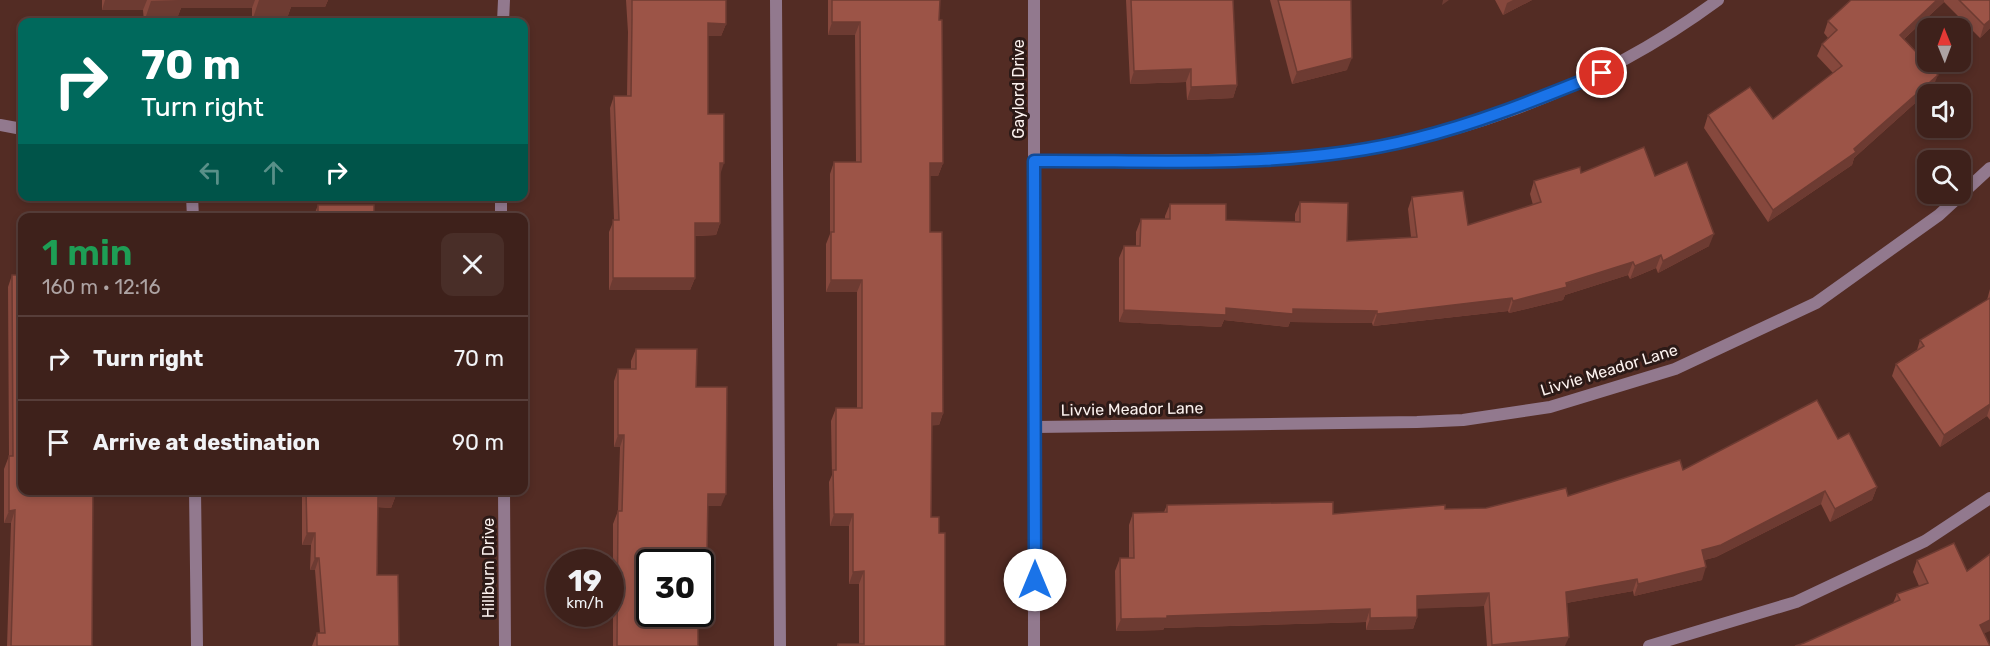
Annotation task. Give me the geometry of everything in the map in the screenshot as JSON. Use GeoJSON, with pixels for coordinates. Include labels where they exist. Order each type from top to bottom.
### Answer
{"type":"FeatureCollection","features":[{"type":"Feature","properties":{"kind":"street"},"geometry":{"type":"LineString","coordinates":[[504,0],[504,18]]}},
{"type":"Feature","properties":{"kind":"street"},"geometry":{"type":"LineString","coordinates":[[776,0],[780,646]]}},
{"type":"Feature","properties":{"kind":"street","name":"Gaylord Drive"},"geometry":{"type":"LineString","coordinates":[[1034,0],[1034,646]]}},
{"type":"Feature","properties":{"kind":"street"},"geometry":{"type":"LineString","coordinates":[[1034,161],[1288,159],[1412,140],[1487,119],[1602,73],[1676,31],[1718,0]]}},
{"type":"Feature","properties":{"kind":"street"},"geometry":{"type":"LineString","coordinates":[[0,125],[18,128]]}},
{"type":"Feature","properties":{"kind":"street","name":"Livvie Meador Lane"},"geometry":{"type":"LineString","coordinates":[[1035,427],[1417,422],[1463,420],[1550,407],[1675,369],[1816,303],[1939,215],[1990,168]]}},
{"type":"Feature","properties":{"kind":"street"},"geometry":{"type":"LineString","coordinates":[[195,495],[197,646]]}},
{"type":"Feature","properties":{"kind":"street","name":"Hillburn Drive"},"geometry":{"type":"LineString","coordinates":[[504,495],[505,646]]}},
{"type":"Feature","properties":{"kind":"street"},"geometry":{"type":"LineString","coordinates":[[1649,646],[1796,602],[1925,541],[1990,498]]}},
{"type":"Feature","properties":{"kind":"building"},"geometry":{"type":"Polygon","coordinates":[[[632,0],[726,0],[726,24],[708,23],[708,114],[724,114],[724,163],[720,163],[720,223],[695,223],[695,278],[613,278],[613,220],[619,220],[614,96],[631,96],[632,0]]]}},
{"type":"Feature","properties":{"kind":"building"},"geometry":{"type":"Polygon","coordinates":[[[832,0],[940,0],[943,163],[930,163],[930,232],[942,232],[943,413],[932,413],[931,517],[939,517],[939,533],[945,533],[945,646],[838,646],[838,644],[864,644],[864,571],[853,572],[853,514],[834,514],[833,470],[836,470],[836,408],[862,408],[862,280],[831,280],[834,162],[861,162],[860,22],[832,22],[832,0]]]}},
{"type":"Feature","properties":{"kind":"building"},"geometry":{"type":"Polygon","coordinates":[[[1131,0],[1233,0],[1237,85],[1191,87],[1191,69],[1134,71],[1131,0]]]}},
{"type":"Feature","properties":{"kind":"building"},"geometry":{"type":"Polygon","coordinates":[[[1278,0],[1351,0],[1352,58],[1297,72],[1278,0]]]}},
{"type":"Feature","properties":{"kind":"building"},"geometry":{"type":"Polygon","coordinates":[[[1851,0],[1937,0],[1900,35],[1917,53],[1917,72],[1935,72],[1938,75],[1928,84],[1917,84],[1917,94],[1854,149],[1856,152],[1773,210],[1708,115],[1750,87],[1773,119],[1842,66],[1822,44],[1837,30],[1828,21],[1851,0]]]}},
{"type":"Feature","properties":{"kind":"building"},"geometry":{"type":"Polygon","coordinates":[[[1959,0],[1990,0],[1990,20],[1984,25],[1959,0]]]}},
{"type":"Feature","properties":{"kind":"building"},"geometry":{"type":"Polygon","coordinates":[[[1644,147],[1655,176],[1687,162],[1714,234],[1663,261],[1661,255],[1635,266],[1633,262],[1566,283],[1567,287],[1513,301],[1512,298],[1377,314],[1377,311],[1293,309],[1293,314],[1226,308],[1226,315],[1124,310],[1124,246],[1140,246],[1141,219],[1170,219],[1170,204],[1226,204],[1226,220],[1300,222],[1300,202],[1348,203],[1347,241],[1417,237],[1412,197],[1463,191],[1468,225],[1541,202],[1534,181],[1580,167],[1581,173],[1644,147]]]}},
{"type":"Feature","properties":{"kind":"building"},"geometry":{"type":"Polygon","coordinates":[[[318,205],[374,205],[374,213],[318,213],[318,205]]]}},
{"type":"Feature","properties":{"kind":"building"},"geometry":{"type":"Polygon","coordinates":[[[12,275],[18,275],[18,495],[93,495],[92,646],[11,646],[15,510],[9,511],[9,456],[13,456],[12,275]]]}},
{"type":"Feature","properties":{"kind":"building"},"geometry":{"type":"Polygon","coordinates":[[[1990,298],[1990,404],[1944,435],[1896,364],[1924,346],[1920,340],[1990,298]]]}},
{"type":"Feature","properties":{"kind":"building"},"geometry":{"type":"Polygon","coordinates":[[[636,349],[697,349],[696,387],[727,387],[726,494],[708,494],[707,549],[636,549],[636,627],[698,627],[698,646],[617,646],[617,627],[624,627],[624,549],[618,549],[618,511],[622,511],[624,435],[618,435],[618,369],[636,369],[636,349]]]}},
{"type":"Feature","properties":{"kind":"building"},"geometry":{"type":"Polygon","coordinates":[[[1817,400],[1838,439],[1849,433],[1877,487],[1835,509],[1825,491],[1721,545],[1702,550],[1706,567],[1638,584],[1637,579],[1566,592],[1569,637],[1492,645],[1489,593],[1417,596],[1417,617],[1370,618],[1370,609],[1121,619],[1120,558],[1134,558],[1133,513],[1167,512],[1167,505],[1333,502],[1333,514],[1445,505],[1445,509],[1486,508],[1566,488],[1568,496],[1680,460],[1683,470],[1817,400]]]}},
{"type":"Feature","properties":{"kind":"building"},"geometry":{"type":"Polygon","coordinates":[[[306,495],[378,495],[377,575],[398,575],[399,646],[317,646],[317,633],[325,633],[319,558],[315,558],[315,533],[307,533],[306,495]]]}},
{"type":"Feature","properties":{"kind":"building"},"geometry":{"type":"Polygon","coordinates":[[[1954,543],[1967,571],[1990,554],[1990,620],[1980,625],[1990,646],[1795,646],[1900,600],[1897,594],[1928,583],[1917,560],[1954,543]]]}},
{"type":"Feature","properties":{"kind":"route"},"geometry":{"type":"LineString","coordinates":[[1035,580],[1034,161],[1288,159],[1353,151],[1412,140],[1487,119],[1602,73]]}}]}
